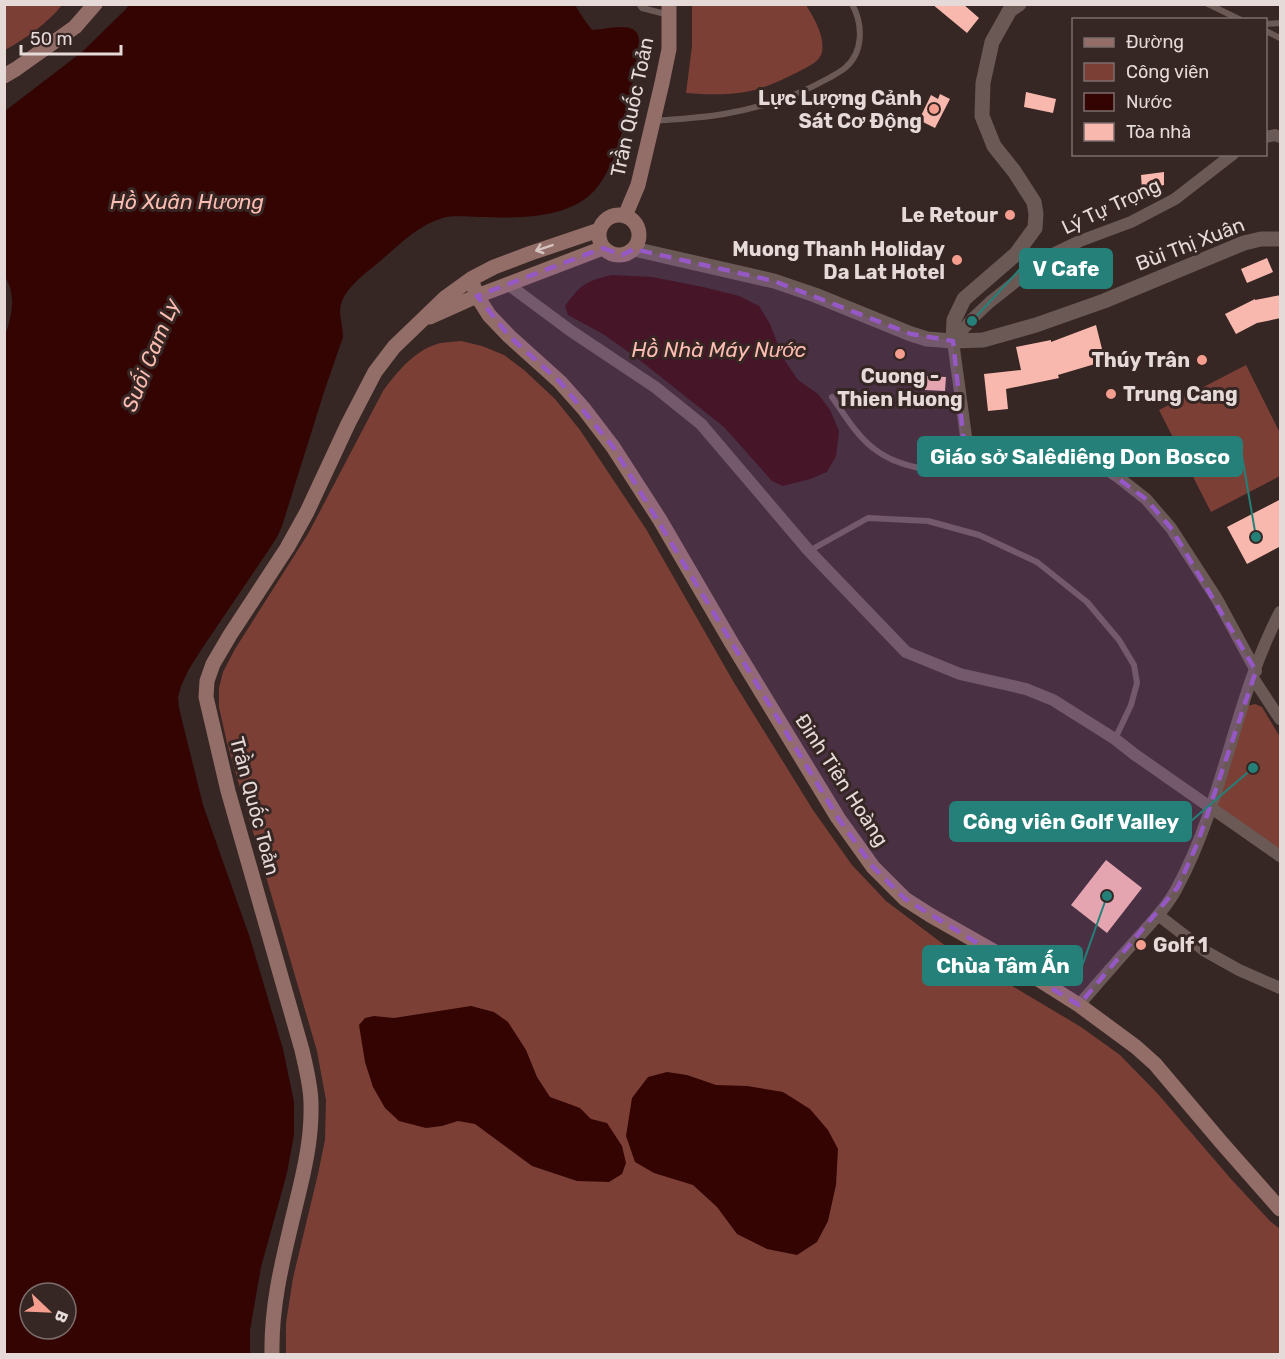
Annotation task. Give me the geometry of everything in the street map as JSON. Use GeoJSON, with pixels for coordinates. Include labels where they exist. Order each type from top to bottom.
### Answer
{"type":"FeatureCollection","features":[{"type":"Feature","properties":{"kind":"main road"},"geometry":{"type":"LineString","coordinates":[[4,76],[75,27],[95,4]]}},
{"type":"Feature","properties":{"kind":"main road","name":"Trần Quốc Toản"},"geometry":{"type":"LineString","coordinates":[[625,216],[638,185],[654,121],[669,49],[669,10]]}},
{"type":"Feature","properties":{"kind":"main road"},"geometry":{"type":"LineString","coordinates":[[625,216],[636,224],[638,231],[639,238],[634,249],[622,255],[608,253],[598,237],[599,230],[607,218],[625,216]]}},
{"type":"Feature","properties":{"kind":"main road","name":"Trần Quốc Toản"},"geometry":{"type":"LineString","coordinates":[[272,1354],[273,1311],[308,1150],[310,1085],[228,791],[206,697],[207,681],[213,664],[230,635],[287,548],[375,372],[394,347],[446,297],[471,279],[494,267],[599,230]]}},
{"type":"Feature","properties":{"kind":"main road","name":"Trần Quốc Toản"},"geometry":{"type":"LineString","coordinates":[[422,321],[477,296],[603,248]]}},
{"type":"Feature","properties":{"kind":"main road","name":"Đinh Tiên Hoàng"},"geometry":{"type":"LineString","coordinates":[[471,279],[477,296],[489,315],[560,382],[614,447],[838,818],[873,867],[905,899],[1079,1005],[1136,1047],[1155,1064],[1281,1209]]}},
{"type":"Feature","properties":{"kind":"street"},"geometry":{"type":"LineString","coordinates":[[1012,6],[992,42],[983,83],[982,116],[994,146],[1034,202],[1035,228],[1016,254],[964,299],[954,320],[953,341],[968,451],[967,471],[1017,466],[1064,452],[1074,453],[1094,461],[1146,499],[1171,528],[1217,599],[1254,674],[1281,719]]}},
{"type":"Feature","properties":{"kind":"street","name":"Lý Tự Trọng"},"geometry":{"type":"LineString","coordinates":[[953,341],[990,302],[1055,253],[1131,222],[1175,199],[1230,156]]}},
{"type":"Feature","properties":{"kind":"street","name":"Bùi Thị Xuân"},"geometry":{"type":"LineString","coordinates":[[634,249],[774,281],[814,294],[911,334],[927,339],[953,341],[983,340],[1036,325],[1104,301],[1244,243],[1261,239],[1281,239]]}},
{"type":"Feature","properties":{"kind":"street"},"geometry":{"type":"LineString","coordinates":[[509,285],[571,331],[655,387],[701,424],[809,551],[906,652],[960,674],[1026,689],[1053,700],[1115,739],[1281,856]]}},
{"type":"Feature","properties":{"kind":"street"},"geometry":{"type":"LineString","coordinates":[[1079,1005],[1158,915],[1178,887],[1198,842],[1269,633],[1281,612]]}},
{"type":"Feature","properties":{"kind":"street"},"geometry":{"type":"LineString","coordinates":[[1158,915],[1205,951],[1239,970],[1281,988]]}},
{"type":"Feature","properties":{"kind":"lane"},"geometry":{"type":"LineString","coordinates":[[639,4],[642,8],[669,10]]}},
{"type":"Feature","properties":{"kind":"lane"},"geometry":{"type":"LineString","coordinates":[[654,121],[723,114],[768,104],[818,84],[846,68],[858,51],[860,30],[852,4]]}},
{"type":"Feature","properties":{"kind":"lane"},"geometry":{"type":"LineString","coordinates":[[1208,4],[1237,18]]}},
{"type":"Feature","properties":{"kind":"lane"},"geometry":{"type":"LineString","coordinates":[[1267,31],[1281,38]]}},
{"type":"Feature","properties":{"kind":"lane"},"geometry":{"type":"LineString","coordinates":[[832,397],[868,444],[884,455],[908,465],[942,472],[967,471]]}},
{"type":"Feature","properties":{"kind":"lane"},"geometry":{"type":"LineString","coordinates":[[809,551],[868,518],[916,520],[928,521],[979,535],[1037,562],[1087,602],[1119,640],[1134,665],[1137,683],[1131,705],[1115,739]]}},
{"type":"Feature","properties":{"kind":"highlighted area"},"geometry":{"type":"Polygon","coordinates":[[[603,248],[622,255],[634,249],[774,281],[911,334],[953,341],[967,471],[1074,453],[1094,461],[1146,499],[1171,528],[1256,671],[1198,842],[1178,887],[1079,1005],[905,899],[873,867],[838,818],[613,447],[560,382],[509,336],[477,296],[603,248]]]}},
{"type":"Feature","properties":{"kind":"green space"},"geometry":{"type":"Polygon","coordinates":[[[5,4],[62,5],[36,30],[5,50],[5,4]]]}},
{"type":"Feature","properties":{"kind":"green space"},"geometry":{"type":"Polygon","coordinates":[[[692,5],[806,5],[820,34],[823,46],[821,56],[813,64],[798,72],[755,90],[725,94],[686,93],[692,46],[692,5]]]}},
{"type":"Feature","properties":{"kind":"green space"},"geometry":{"type":"Polygon","coordinates":[[[461,341],[504,355],[555,399],[580,430],[646,529],[733,681],[813,810],[852,865],[886,901],[947,947],[1081,1027],[1120,1055],[1158,1094],[1231,1179],[1280,1229],[1280,1354],[286,1354],[286,1323],[293,1278],[325,1140],[326,1100],[317,1051],[227,743],[219,707],[219,688],[223,672],[235,649],[308,534],[383,391],[413,357],[437,344],[461,341]]]}},
{"type":"Feature","properties":{"kind":"green space"},"geometry":{"type":"Polygon","coordinates":[[[1246,365],[1280,433],[1280,476],[1211,512],[1159,410],[1246,365]]]}},
{"type":"Feature","properties":{"kind":"green space"},"geometry":{"type":"Polygon","coordinates":[[[1255,704],[1262,707],[1280,737],[1280,853],[1218,806],[1216,802],[1247,706],[1255,704]]]}},
{"type":"Feature","properties":{"kind":"water","name":"Hồ Xuân Hương"},"geometry":{"type":"Polygon","coordinates":[[[129,4],[575,5],[592,30],[613,27],[628,28],[634,30],[638,35],[639,42],[630,99],[620,140],[605,176],[584,200],[571,207],[541,215],[451,217],[434,221],[409,236],[361,277],[345,295],[340,310],[343,337],[282,526],[268,551],[189,669],[181,686],[178,697],[179,708],[203,805],[250,938],[283,1049],[294,1102],[294,1135],[287,1173],[261,1267],[250,1330],[250,1354],[5,1354],[4,338],[12,298],[4,275],[5,111],[82,52],[129,4]]]}},
{"type":"Feature","properties":{"kind":"water","name":"Hồ Nhà Máy Nước"},"geometry":{"type":"Polygon","coordinates":[[[612,275],[652,277],[703,287],[739,296],[759,306],[770,324],[783,358],[798,380],[818,394],[830,410],[839,431],[836,456],[827,472],[783,486],[772,481],[724,427],[637,358],[603,334],[568,315],[565,306],[580,288],[596,279],[612,275]]]}},
{"type":"Feature","properties":{"kind":"water"},"geometry":{"type":"Polygon","coordinates":[[[471,1006],[494,1012],[508,1022],[526,1050],[537,1077],[550,1097],[580,1108],[591,1119],[607,1123],[622,1146],[626,1163],[622,1174],[609,1182],[577,1181],[532,1166],[475,1124],[458,1121],[426,1128],[399,1121],[385,1108],[373,1087],[365,1062],[359,1025],[365,1018],[374,1016],[394,1018],[471,1006]]]}},
{"type":"Feature","properties":{"kind":"water"},"geometry":{"type":"Polygon","coordinates":[[[667,1072],[687,1075],[716,1085],[747,1086],[783,1092],[810,1109],[828,1130],[838,1149],[836,1185],[828,1221],[817,1242],[797,1255],[767,1249],[737,1234],[717,1207],[693,1185],[654,1173],[635,1162],[626,1136],[632,1098],[648,1077],[667,1072]]]}},
{"type":"Feature","properties":{"kind":"building"},"geometry":{"type":"Polygon","coordinates":[[[932,4],[963,4],[979,18],[967,33],[932,4]]]}},
{"type":"Feature","properties":{"kind":"building"},"geometry":{"type":"Polygon","coordinates":[[[1026,92],[1056,99],[1053,113],[1024,107],[1026,92]]]}},
{"type":"Feature","properties":{"kind":"building","name":"Lực Lượng Cảnh Sát Cơ Động"},"geometry":{"type":"Polygon","coordinates":[[[940,94],[950,99],[935,128],[919,120],[931,95],[938,99],[940,94]]]}},
{"type":"Feature","properties":{"kind":"building"},"geometry":{"type":"Polygon","coordinates":[[[1164,172],[1164,185],[1142,190],[1141,175],[1164,172]]]}},
{"type":"Feature","properties":{"kind":"building"},"geometry":{"type":"Polygon","coordinates":[[[1267,258],[1273,272],[1247,283],[1241,269],[1267,258]]]}},
{"type":"Feature","properties":{"kind":"building"},"geometry":{"type":"Polygon","coordinates":[[[1281,295],[1281,318],[1257,323],[1236,334],[1225,314],[1255,299],[1281,295]]]}},
{"type":"Feature","properties":{"kind":"building"},"geometry":{"type":"Polygon","coordinates":[[[1096,325],[1105,361],[1058,375],[1059,378],[1006,389],[1008,409],[988,411],[984,374],[1021,370],[1016,347],[1051,340],[1051,342],[1096,325]]]}},
{"type":"Feature","properties":{"kind":"building"},"geometry":{"type":"Polygon","coordinates":[[[926,376],[946,377],[945,391],[925,390],[926,376]]]}},
{"type":"Feature","properties":{"kind":"building"},"geometry":{"type":"Polygon","coordinates":[[[1281,499],[1281,546],[1247,564],[1227,527],[1281,499]]]}},
{"type":"Feature","properties":{"kind":"building"},"geometry":{"type":"Polygon","coordinates":[[[1106,860],[1142,888],[1107,933],[1071,905],[1106,860]]]}},
{"type":"Feature","properties":{"kind":"place","name":"Lực Lượng Cảnh Sát Cơ Động"},"geometry":{"type":"Point","coordinates":[934,109]}},
{"type":"Feature","properties":{"kind":"place","name":"Le Retour"},"geometry":{"type":"Point","coordinates":[1010,215]}},
{"type":"Feature","properties":{"kind":"place","name":"Muong Thanh Holiday Da Lat Hotel"},"geometry":{"type":"Point","coordinates":[957,260]}},
{"type":"Feature","properties":{"kind":"place","name":"V Cafe"},"geometry":{"type":"Point","coordinates":[972,321]}},
{"type":"Feature","properties":{"kind":"place","name":"Cuong - Thien Huong"},"geometry":{"type":"Point","coordinates":[900,354]}},
{"type":"Feature","properties":{"kind":"place","name":"Thúy Trân"},"geometry":{"type":"Point","coordinates":[1202,360]}},
{"type":"Feature","properties":{"kind":"place","name":"Trung Cang"},"geometry":{"type":"Point","coordinates":[1111,394]}},
{"type":"Feature","properties":{"kind":"place","name":"Giáo sở Salêdiêng Don Bosco"},"geometry":{"type":"Point","coordinates":[1256,537]}},
{"type":"Feature","properties":{"kind":"place","name":"Công viên Golf Valley"},"geometry":{"type":"Point","coordinates":[1253,768]}},
{"type":"Feature","properties":{"kind":"place","name":"Chùa Tâm Ấn"},"geometry":{"type":"Point","coordinates":[1107,896]}},
{"type":"Feature","properties":{"kind":"place","name":"Golf 1"},"geometry":{"type":"Point","coordinates":[1141,945]}},
{"type":"Feature","properties":{"kind":"water label","name":"Suối Cam Ly"},"geometry":{"type":"Point","coordinates":[151,355]}}]}
